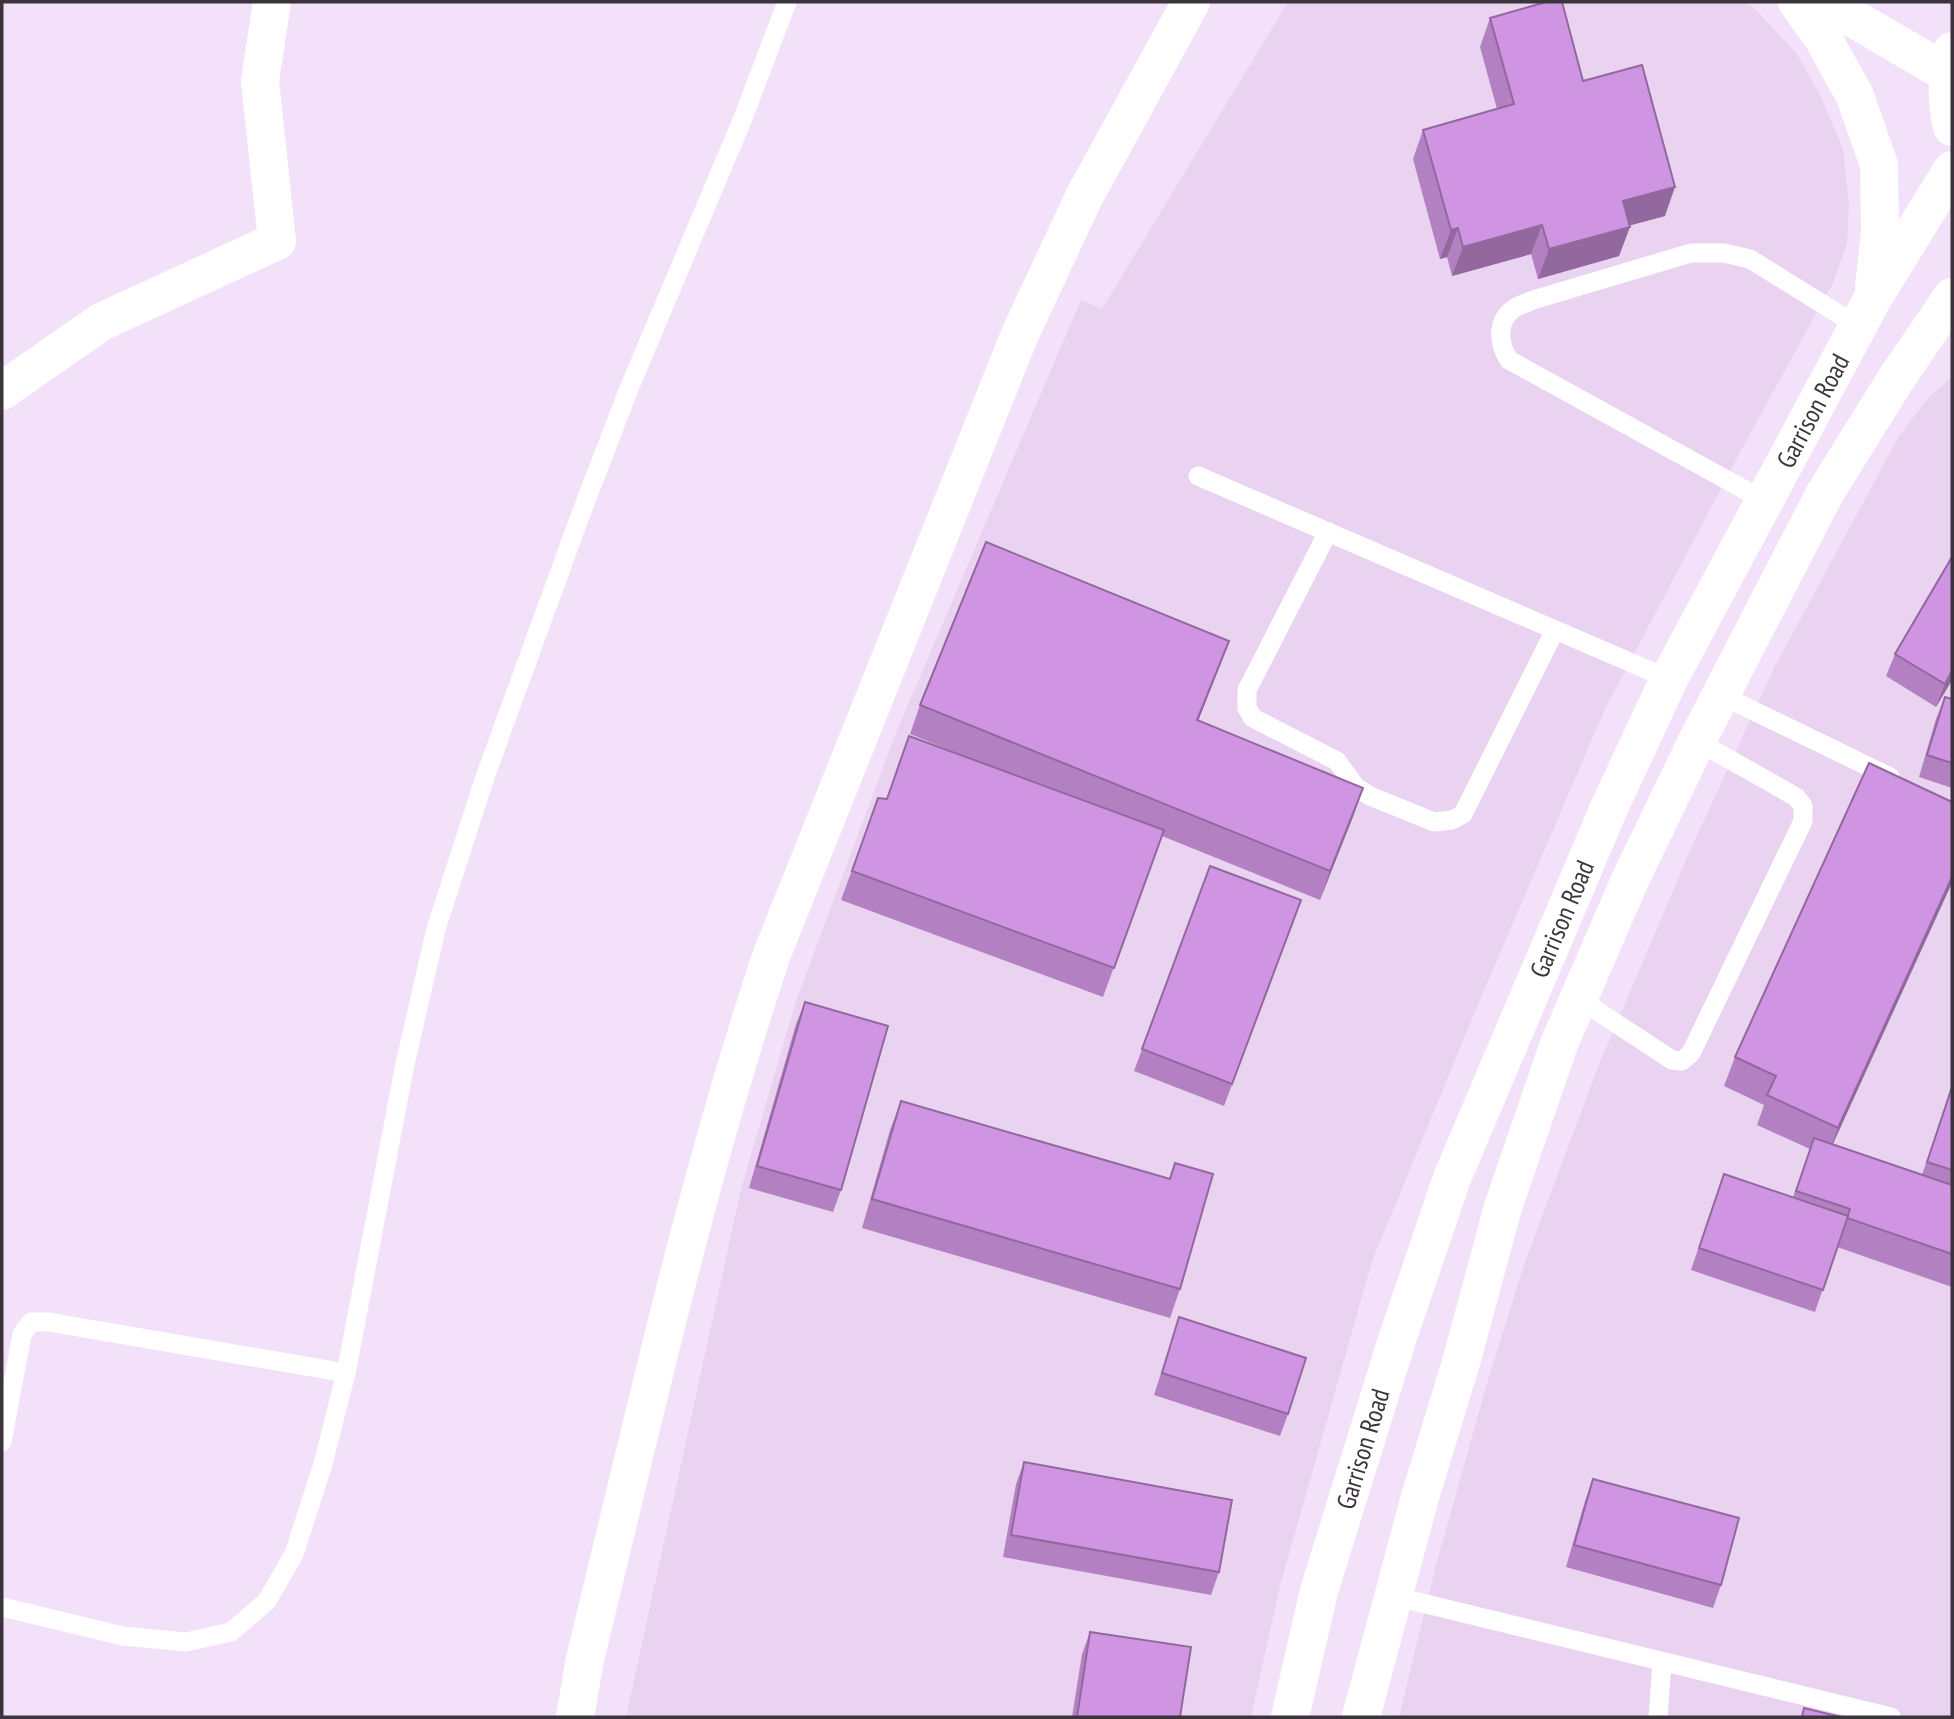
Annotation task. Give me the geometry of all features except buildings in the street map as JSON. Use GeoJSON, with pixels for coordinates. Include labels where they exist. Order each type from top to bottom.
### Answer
{"type":"FeatureCollection","features":[{"type":"Feature","properties":{"kind":"main road"},"geometry":{"type":"LineString","coordinates":[[2,391],[100,323],[277,241],[260,80],[272,2]]}},
{"type":"Feature","properties":{"kind":"main road"},"geometry":{"type":"LineString","coordinates":[[575,1717],[585,1659],[695,1212],[737,1057],[772,954],[1020,334],[1084,197],[1191,2]]}},
{"type":"Feature","properties":{"kind":"main road"},"geometry":{"type":"LineString","coordinates":[[1797,2],[1823,38],[1855,96],[1879,164],[1880,233],[1866,312]]}},
{"type":"Feature","properties":{"kind":"main road"},"geometry":{"type":"LineString","coordinates":[[1825,2],[1950,62],[1946,100],[1952,127]]}},
{"type":"Feature","properties":{"kind":"main road","name":"Garrison Road"},"geometry":{"type":"LineString","coordinates":[[1290,1717],[1319,1591],[1397,1340],[1452,1178],[1609,808],[1669,679],[1866,312],[1952,170]]}},
{"type":"Feature","properties":{"kind":"main road","name":"Garrison Road"},"geometry":{"type":"LineString","coordinates":[[1361,1717],[1503,1207],[1559,1044],[1630,880],[1721,695],[1825,494],[1896,379],[1952,297]]}},
{"type":"Feature","properties":{"kind":"main road"},"geometry":{"type":"LineString","coordinates":[[1896,379],[1952,345]]}},
{"type":"Feature","properties":{"kind":"lane"},"geometry":{"type":"LineString","coordinates":[[2,1607],[123,1636],[186,1642],[231,1632],[267,1601],[294,1554],[323,1464],[346,1373],[405,1064],[436,929],[485,777],[613,430],[741,123],[787,2]]}},
{"type":"Feature","properties":{"kind":"lane"},"geometry":{"type":"LineString","coordinates":[[1765,501],[1509,360],[1502,349],[1500,336],[1504,322],[1512,310],[1533,300],[1691,253],[1724,253],[1750,259],[1866,312]]}},
{"type":"Feature","properties":{"kind":"lane"},"geometry":{"type":"LineString","coordinates":[[1198,476],[1669,679]]}},
{"type":"Feature","properties":{"kind":"lane"},"geometry":{"type":"LineString","coordinates":[[1328,532],[1247,690],[1247,708],[1253,718],[1337,761],[1356,787],[1370,796],[1434,822],[1452,820],[1463,814],[1555,630]]}},
{"type":"Feature","properties":{"kind":"lane"},"geometry":{"type":"LineString","coordinates":[[1721,695],[1903,784]]}},
{"type":"Feature","properties":{"kind":"lane"},"geometry":{"type":"LineString","coordinates":[[1578,999],[1672,1060],[1682,1061],[1691,1053],[1802,821],[1803,806],[1796,797],[1698,741]]}},
{"type":"Feature","properties":{"kind":"lane"},"geometry":{"type":"LineString","coordinates":[[2,1442],[22,1334],[32,1322],[49,1322],[346,1373]]}},
{"type":"Feature","properties":{"kind":"lane"},"geometry":{"type":"LineString","coordinates":[[1393,1596],[1891,1717]]}},
{"type":"Feature","properties":{"kind":"lane"},"geometry":{"type":"LineString","coordinates":[[1658,1717],[1661,1662]]}},
{"type":"Feature","properties":{"kind":"shaded area"},"geometry":{"type":"Polygon","coordinates":[[[1288,2],[1743,2],[1752,6],[1797,54],[1821,97],[1843,150],[1849,204],[1847,243],[1833,283],[1746,441],[1605,709],[1372,1261],[1280,1586],[1251,1717],[626,1717],[741,1189],[795,1004],[895,735],[1081,300],[1102,309],[1288,2]]]}},
{"type":"Feature","properties":{"kind":"shaded area"},"geometry":{"type":"Polygon","coordinates":[[[1952,377],[1952,1717],[1399,1717],[1435,1569],[1487,1383],[1525,1262],[1596,1072],[1689,853],[1775,666],[1899,436],[1928,398],[1952,377]]]}}]}
